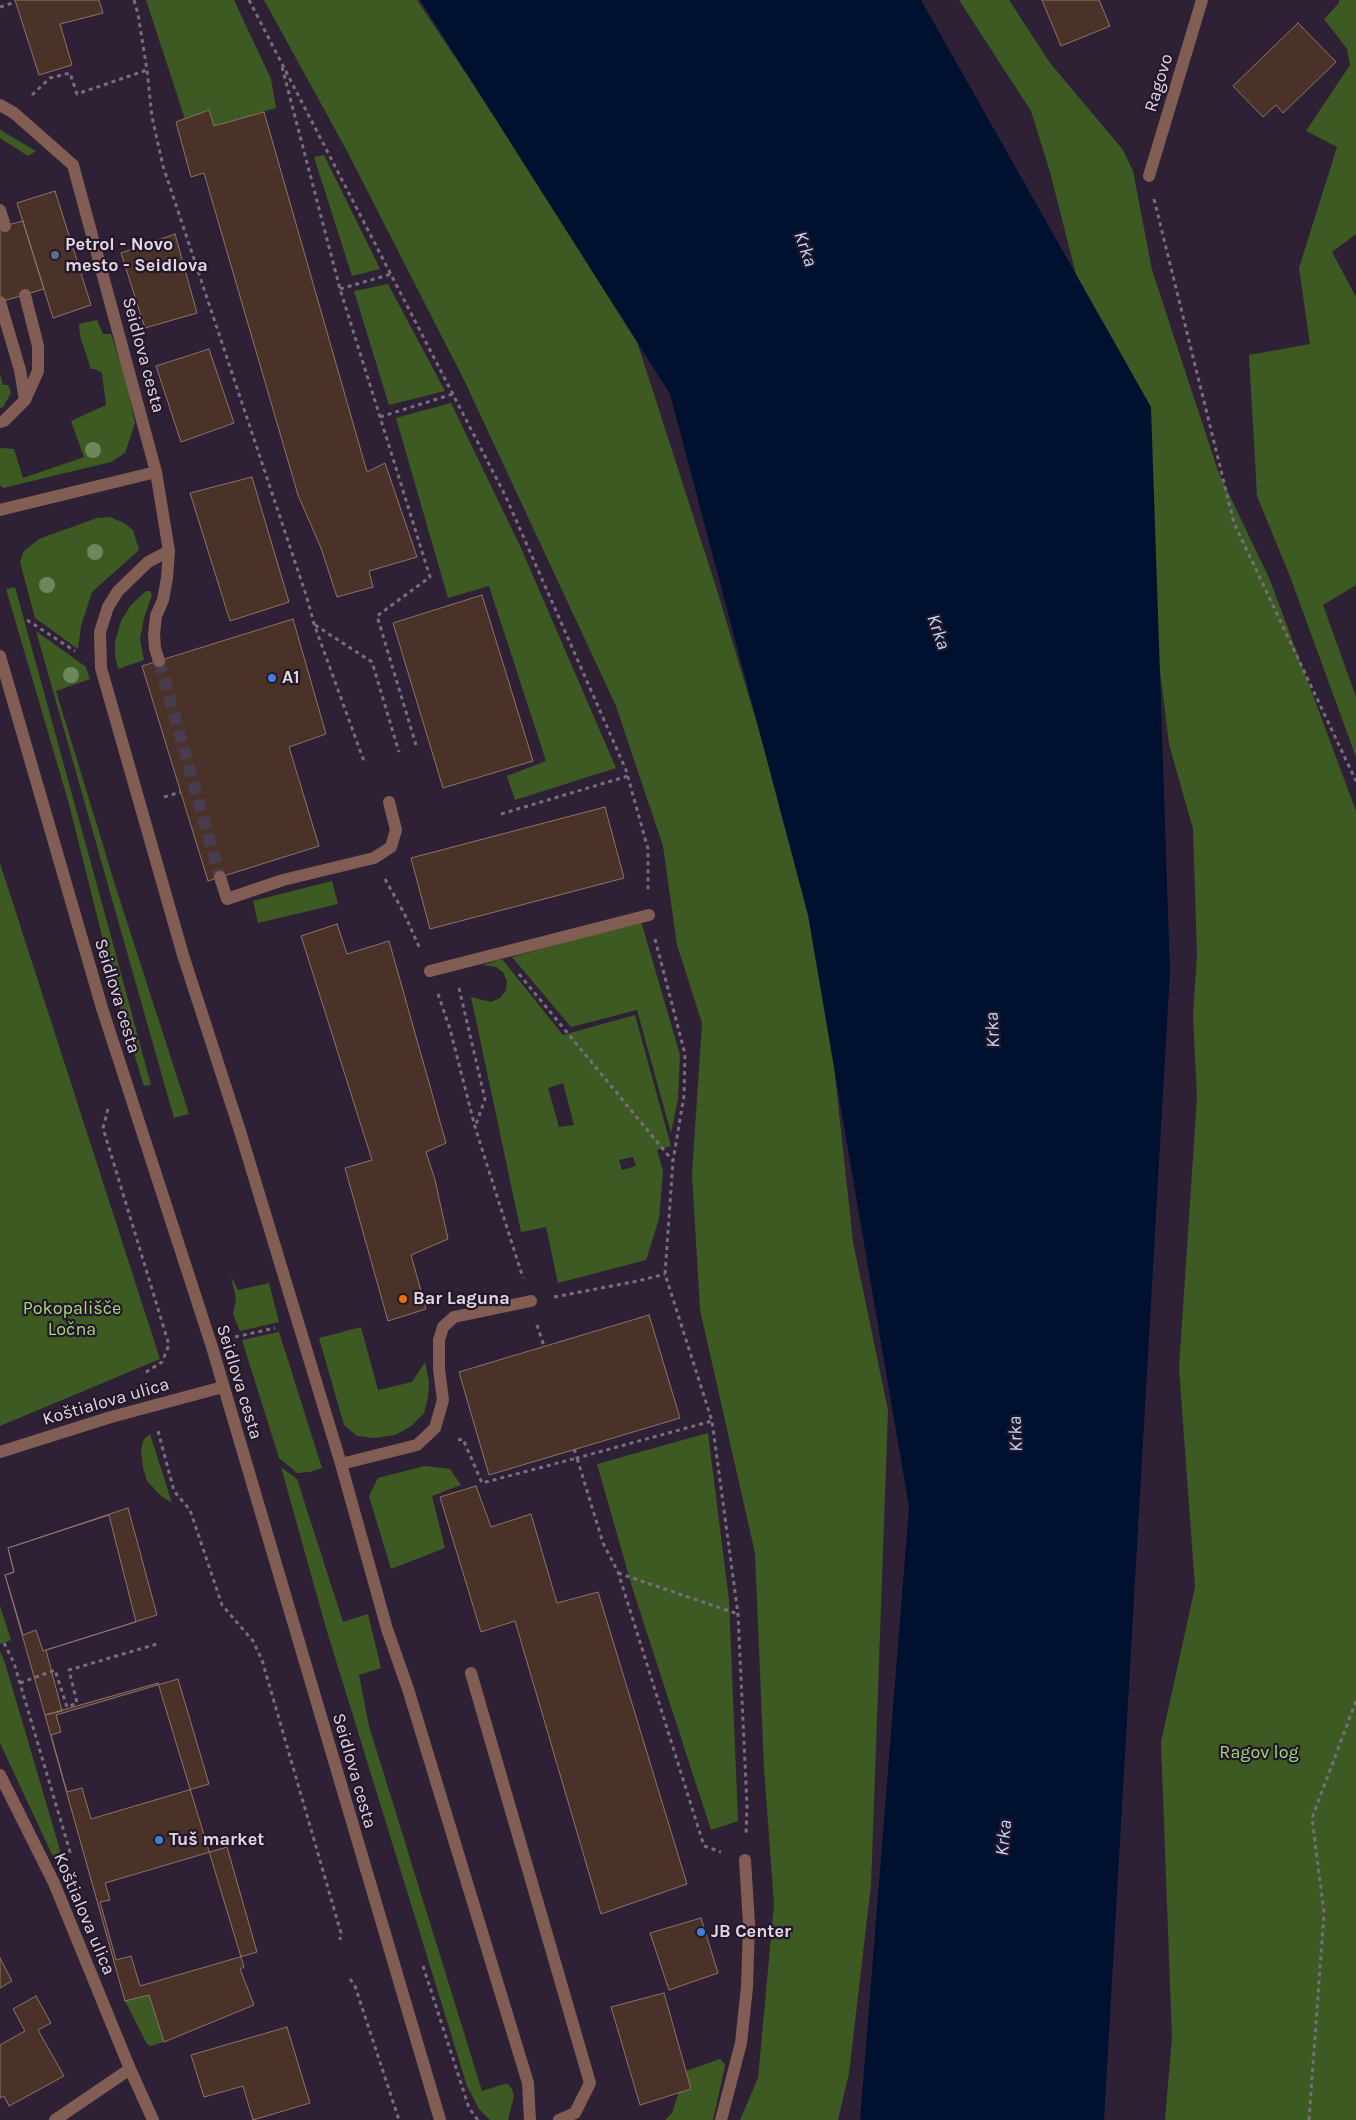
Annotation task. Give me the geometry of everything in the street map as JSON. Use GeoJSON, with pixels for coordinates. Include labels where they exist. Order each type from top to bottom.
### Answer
{"type":"FeatureCollection","features":[{"type":"Feature","properties":{"kind":"street","name":"Ragovo"},"geometry":{"type":"LineString","coordinates":[[1149,176],[1202,0]]}},
{"type":"Feature","properties":{"kind":"street","name":"Seidlova cesta"},"geometry":{"type":"LineString","coordinates":[[0,105],[14,114],[73,165],[156,472],[169,551],[163,600],[156,616],[154,634],[155,648],[159,660]]}},
{"type":"Feature","properties":{"kind":"street"},"geometry":{"type":"LineString","coordinates":[[0,210],[5,226]]}},
{"type":"Feature","properties":{"kind":"street"},"geometry":{"type":"LineString","coordinates":[[0,422],[4,421],[25,400],[38,371],[38,346],[26,295]]}},
{"type":"Feature","properties":{"kind":"street"},"geometry":{"type":"LineString","coordinates":[[0,302],[20,370],[25,400]]}},
{"type":"Feature","properties":{"kind":"street"},"geometry":{"type":"LineString","coordinates":[[0,510],[156,472]]}},
{"type":"Feature","properties":{"kind":"street"},"geometry":{"type":"LineString","coordinates":[[169,551],[148,562],[118,591],[108,607],[100,632],[101,668],[183,956],[240,1131],[341,1464],[387,1629],[408,1689],[528,2083],[530,2120]]}},
{"type":"Feature","properties":{"kind":"street","name":"Seidlova cesta"},"geometry":{"type":"LineString","coordinates":[[0,656],[102,1008],[212,1347],[440,2120]]}},
{"type":"Feature","properties":{"kind":"street"},"geometry":{"type":"LineString","coordinates":[[220,877],[226,899],[283,880],[374,858],[391,847],[396,830],[389,802]]}},
{"type":"Feature","properties":{"kind":"street"},"geometry":{"type":"LineString","coordinates":[[430,971],[649,915]]}},
{"type":"Feature","properties":{"kind":"street"},"geometry":{"type":"LineString","coordinates":[[341,1464],[417,1445],[435,1428],[443,1400],[439,1369],[439,1340],[443,1327],[454,1317],[531,1301]]}},
{"type":"Feature","properties":{"kind":"street","name":"Koštialova ulica"},"geometry":{"type":"LineString","coordinates":[[0,1452],[111,1417],[223,1387]]}},
{"type":"Feature","properties":{"kind":"street"},"geometry":{"type":"LineString","coordinates":[[471,1673],[590,2083],[575,2113],[559,2120]]}},
{"type":"Feature","properties":{"kind":"street","name":"Koštialova ulica"},"geometry":{"type":"LineString","coordinates":[[0,1775],[54,1883],[130,2069],[154,2120]]}},
{"type":"Feature","properties":{"kind":"street"},"geometry":{"type":"LineString","coordinates":[[720,2120],[741,2043],[747,1987],[749,1924],[745,1860]]}},
{"type":"Feature","properties":{"kind":"street"},"geometry":{"type":"LineString","coordinates":[[55,2120],[130,2069]]}},
{"type":"Feature","properties":{"kind":"path"},"geometry":{"type":"LineString","coordinates":[[134,0],[148,70],[152,117],[162,166],[308,598],[314,624],[365,764]]}},
{"type":"Feature","properties":{"kind":"path"},"geometry":{"type":"LineString","coordinates":[[0,7],[16,2]]}},
{"type":"Feature","properties":{"kind":"path"},"geometry":{"type":"LineString","coordinates":[[280,60],[340,289],[430,577],[377,616],[416,745]]}},
{"type":"Feature","properties":{"kind":"path"},"geometry":{"type":"LineString","coordinates":[[14,114],[50,78],[70,73],[77,94],[148,70]]}},
{"type":"Feature","properties":{"kind":"path"},"geometry":{"type":"LineString","coordinates":[[1149,176],[1234,523],[1356,782]]}},
{"type":"Feature","properties":{"kind":"path"},"geometry":{"type":"LineString","coordinates":[[340,289],[391,274]]}},
{"type":"Feature","properties":{"kind":"path"},"geometry":{"type":"LineString","coordinates":[[380,416],[453,394]]}},
{"type":"Feature","properties":{"kind":"path"},"geometry":{"type":"LineString","coordinates":[[27,620],[101,668]]}},
{"type":"Feature","properties":{"kind":"path"},"geometry":{"type":"LineString","coordinates":[[314,624],[372,662],[399,752]]}},
{"type":"Feature","properties":{"kind":"path"},"geometry":{"type":"LineString","coordinates":[[501,814],[628,776]]}},
{"type":"Feature","properties":{"kind":"path"},"geometry":{"type":"LineString","coordinates":[[374,858],[404,913],[430,971],[450,1029],[475,1127],[531,1301],[638,1282],[665,1274]]}},
{"type":"Feature","properties":{"kind":"path"},"geometry":{"type":"LineString","coordinates":[[501,952],[673,1161]]}},
{"type":"Feature","properties":{"kind":"path"},"geometry":{"type":"LineString","coordinates":[[452,965],[486,1099],[475,1127]]}},
{"type":"Feature","properties":{"kind":"path"},"geometry":{"type":"LineString","coordinates":[[103,1128],[168,1345],[162,1362],[143,1374]]}},
{"type":"Feature","properties":{"kind":"path"},"geometry":{"type":"LineString","coordinates":[[232,1338],[297,1323]]}},
{"type":"Feature","properties":{"kind":"path"},"geometry":{"type":"LineString","coordinates":[[417,1445],[463,1439],[482,1483],[712,1421]]}},
{"type":"Feature","properties":{"kind":"path"},"geometry":{"type":"LineString","coordinates":[[157,1427],[174,1491],[190,1510],[222,1605],[253,1641],[262,1660],[341,1934],[340,1940]]}},
{"type":"Feature","properties":{"kind":"path"},"geometry":{"type":"LineString","coordinates":[[574,1449],[603,1544],[618,1572],[704,1846],[745,1860]]}},
{"type":"Feature","properties":{"kind":"path"},"geometry":{"type":"LineString","coordinates":[[618,1572],[738,1614]]}},
{"type":"Feature","properties":{"kind":"path"},"geometry":{"type":"LineString","coordinates":[[4,1643],[20,1683],[70,1852],[54,1883]]}},
{"type":"Feature","properties":{"kind":"path"},"geometry":{"type":"LineString","coordinates":[[20,1683],[56,1670],[67,1706],[77,1703],[69,1670],[157,1644]]}},
{"type":"Feature","properties":{"kind":"path"},"geometry":{"type":"LineString","coordinates":[[1309,2120],[1324,1913],[1312,1818],[1356,1701]]}},
{"type":"Feature","properties":{"kind":"path"},"geometry":{"type":"LineString","coordinates":[[350,1979],[355,1986],[399,2120]]}},
{"type":"Feature","properties":{"kind":"green space"},"geometry":{"type":"Polygon","coordinates":[[[146,0],[234,0],[271,79],[276,108],[214,126],[209,110],[185,119],[146,0]]]}},
{"type":"Feature","properties":{"kind":"green space"},"geometry":{"type":"Polygon","coordinates":[[[264,0],[417,0],[630,320],[716,587],[807,890],[825,983],[853,1242],[888,1410],[871,1885],[849,2073],[838,2120],[740,2120],[758,2078],[774,1905],[764,1768],[755,1553],[700,1310],[692,1174],[702,1023],[677,945],[663,846],[616,706],[465,382],[347,151],[264,0]]]}},
{"type":"Feature","properties":{"kind":"green space","name":"Ragov log"},"geometry":{"type":"Polygon","coordinates":[[[959,0],[1009,0],[1050,63],[1123,150],[1133,171],[1152,270],[1218,471],[1270,580],[1356,811],[1356,2120],[1165,2120],[1172,2038],[1161,1742],[1195,1587],[1179,1368],[1197,1097],[1193,1016],[1197,955],[1193,829],[1169,744],[1144,542],[1050,172],[1031,111],[959,0]]]}},
{"type":"Feature","properties":{"kind":"green space"},"geometry":{"type":"Polygon","coordinates":[[[1339,0],[1356,0],[1356,234],[1332,252],[1356,297],[1356,585],[1323,605],[1356,697],[1356,757],[1291,579],[1257,496],[1249,355],[1310,344],[1299,268],[1337,147],[1306,131],[1350,65],[1347,49],[1324,19],[1339,3],[1339,0]]]}},
{"type":"Feature","properties":{"kind":"green space"},"geometry":{"type":"Polygon","coordinates":[[[0,129],[36,151],[28,156],[0,138],[0,129]]]}},
{"type":"Feature","properties":{"kind":"green space"},"geometry":{"type":"Polygon","coordinates":[[[324,155],[380,269],[352,276],[314,157],[324,155]]]}},
{"type":"Feature","properties":{"kind":"green space"},"geometry":{"type":"Polygon","coordinates":[[[388,284],[445,391],[389,405],[354,291],[388,284]]]}},
{"type":"Feature","properties":{"kind":"green space"},"geometry":{"type":"Polygon","coordinates":[[[97,320],[103,334],[111,334],[126,380],[135,423],[125,453],[111,462],[3,488],[0,485],[0,448],[14,449],[23,478],[84,457],[71,421],[106,405],[102,373],[91,369],[80,336],[79,324],[97,320]]]}},
{"type":"Feature","properties":{"kind":"green space"},"geometry":{"type":"Polygon","coordinates":[[[0,374],[3,385],[8,385],[11,393],[3,407],[0,408],[0,374]]]}},
{"type":"Feature","properties":{"kind":"green space"},"geometry":{"type":"Polygon","coordinates":[[[451,403],[521,548],[616,768],[515,800],[507,776],[546,761],[489,586],[448,598],[396,418],[451,403]]]}},
{"type":"Feature","properties":{"kind":"green space"},"geometry":{"type":"Polygon","coordinates":[[[110,517],[124,523],[133,530],[139,550],[92,592],[81,626],[78,649],[35,618],[20,562],[24,551],[39,539],[97,518],[110,517]]]}},
{"type":"Feature","properties":{"kind":"green space"},"geometry":{"type":"Polygon","coordinates":[[[15,587],[151,1085],[144,1086],[119,1004],[69,804],[6,589],[15,587]]]}},
{"type":"Feature","properties":{"kind":"green space"},"geometry":{"type":"Polygon","coordinates":[[[146,591],[150,591],[152,595],[144,618],[140,639],[144,660],[118,669],[115,656],[115,642],[121,621],[131,605],[146,591]]]}},
{"type":"Feature","properties":{"kind":"green space"},"geometry":{"type":"Polygon","coordinates":[[[36,631],[86,667],[90,679],[56,691],[117,891],[189,1114],[174,1118],[36,631]]]}},
{"type":"Feature","properties":{"kind":"green space","name":"Pokopališče Ločna"},"geometry":{"type":"Polygon","coordinates":[[[0,863],[160,1359],[0,1426],[0,863]]]}},
{"type":"Feature","properties":{"kind":"green space"},"geometry":{"type":"Polygon","coordinates":[[[332,881],[338,904],[258,923],[253,901],[332,881]]]}},
{"type":"Feature","properties":{"kind":"green space"},"geometry":{"type":"Polygon","coordinates":[[[641,921],[680,1055],[678,1099],[671,1133],[637,1010],[571,1027],[512,957],[641,921]]]}},
{"type":"Feature","properties":{"kind":"green space"},"geometry":{"type":"Polygon","coordinates":[[[502,959],[563,1035],[635,1015],[671,1146],[657,1150],[663,1171],[659,1219],[646,1260],[558,1283],[546,1227],[521,1232],[471,997],[491,1002],[500,998],[506,990],[507,981],[503,972],[496,967],[483,965],[502,959]],[[563,1083],[548,1088],[559,1127],[574,1125],[563,1083]],[[633,1157],[619,1160],[622,1170],[636,1166],[633,1157]]]}},
{"type":"Feature","properties":{"kind":"green space"},"geometry":{"type":"Polygon","coordinates":[[[231,1276],[238,1290],[269,1283],[279,1322],[240,1331],[233,1314],[236,1299],[231,1276]]]}},
{"type":"Feature","properties":{"kind":"green space"},"geometry":{"type":"Polygon","coordinates":[[[361,1327],[378,1390],[412,1382],[425,1362],[429,1382],[428,1398],[424,1413],[410,1427],[395,1435],[374,1438],[357,1436],[344,1425],[319,1338],[361,1327]]]}},
{"type":"Feature","properties":{"kind":"green space"},"geometry":{"type":"Polygon","coordinates":[[[279,1332],[322,1468],[310,1472],[297,1473],[279,1458],[242,1340],[279,1332]]]}},
{"type":"Feature","properties":{"kind":"green space"},"geometry":{"type":"Polygon","coordinates":[[[708,1433],[729,1600],[738,1821],[711,1830],[633,1590],[597,1464],[708,1433]]]}},
{"type":"Feature","properties":{"kind":"green space"},"geometry":{"type":"Polygon","coordinates":[[[150,1434],[172,1503],[160,1495],[147,1481],[143,1468],[141,1449],[144,1439],[150,1434]]]}},
{"type":"Feature","properties":{"kind":"green space"},"geometry":{"type":"Polygon","coordinates":[[[425,1466],[450,1469],[461,1485],[432,1496],[445,1548],[391,1569],[369,1496],[378,1478],[425,1466]]]}},
{"type":"Feature","properties":{"kind":"green space"},"geometry":{"type":"Polygon","coordinates":[[[281,1467],[297,1479],[343,1622],[368,1614],[381,1668],[359,1675],[369,1726],[482,2091],[508,2084],[514,2096],[508,2120],[490,2120],[479,2109],[467,2086],[326,1628],[281,1467]]]}},
{"type":"Feature","properties":{"kind":"green space"},"geometry":{"type":"Polygon","coordinates":[[[0,1606],[11,1640],[0,1644],[0,1606]]]}},
{"type":"Feature","properties":{"kind":"green space"},"geometry":{"type":"Polygon","coordinates":[[[0,1651],[60,1850],[56,1863],[0,1743],[0,1651]]]}},
{"type":"Feature","properties":{"kind":"green space"},"geometry":{"type":"Polygon","coordinates":[[[149,1995],[164,2042],[151,2046],[147,2044],[125,2001],[149,1995]]]}},
{"type":"Feature","properties":{"kind":"green space"},"geometry":{"type":"Polygon","coordinates":[[[720,2059],[725,2064],[713,2120],[665,2120],[672,2113],[686,2071],[720,2059]]]}},
{"type":"Feature","properties":{"kind":"water","name":"Krka"},"geometry":{"type":"Polygon","coordinates":[[[420,0],[921,0],[1151,407],[1170,972],[1104,2120],[860,2120],[909,1507],[808,915],[670,394],[420,0]]]}},
{"type":"Feature","properties":{"kind":"building"},"geometry":{"type":"Polygon","coordinates":[[[15,0],[99,0],[103,13],[60,24],[72,65],[39,75],[15,0]]]}},
{"type":"Feature","properties":{"kind":"building"},"geometry":{"type":"Polygon","coordinates":[[[1042,0],[1099,0],[1110,26],[1061,46],[1042,0]]]}},
{"type":"Feature","properties":{"kind":"building"},"geometry":{"type":"Polygon","coordinates":[[[1298,23],[1336,62],[1283,113],[1276,105],[1263,117],[1233,86],[1298,23]]]}},
{"type":"Feature","properties":{"kind":"building"},"geometry":{"type":"Polygon","coordinates":[[[209,110],[214,126],[264,112],[367,472],[385,463],[417,557],[369,571],[373,587],[337,597],[321,548],[298,495],[204,173],[191,177],[176,122],[209,110]]]}},
{"type":"Feature","properties":{"kind":"building","name":"Petrol - Novo mesto - Seidlova"},"geometry":{"type":"Polygon","coordinates":[[[55,191],[91,305],[53,318],[17,203],[55,191]]]}},
{"type":"Feature","properties":{"kind":"building"},"geometry":{"type":"Polygon","coordinates":[[[23,221],[44,289],[0,302],[0,227],[23,221]]]}},
{"type":"Feature","properties":{"kind":"building"},"geometry":{"type":"Polygon","coordinates":[[[175,234],[197,313],[145,328],[121,253],[175,234]]]}},
{"type":"Feature","properties":{"kind":"building"},"geometry":{"type":"Polygon","coordinates":[[[209,349],[234,423],[181,442],[156,366],[209,349]]]}},
{"type":"Feature","properties":{"kind":"building"},"geometry":{"type":"Polygon","coordinates":[[[252,477],[289,602],[230,621],[190,493],[252,477]]]}},
{"type":"Feature","properties":{"kind":"building"},"geometry":{"type":"Polygon","coordinates":[[[482,595],[533,761],[443,788],[393,623],[482,595]]]}},
{"type":"Feature","properties":{"kind":"building"},"geometry":{"type":"Polygon","coordinates":[[[293,619],[326,734],[289,747],[319,846],[208,881],[142,666],[293,619]]]}},
{"type":"Feature","properties":{"kind":"building"},"geometry":{"type":"Polygon","coordinates":[[[605,807],[624,878],[430,929],[411,858],[605,807]]]}},
{"type":"Feature","properties":{"kind":"building"},"geometry":{"type":"Polygon","coordinates":[[[337,924],[347,954],[389,941],[446,1143],[426,1152],[435,1180],[448,1239],[411,1255],[426,1309],[388,1321],[345,1168],[372,1160],[301,936],[337,924]]]}},
{"type":"Feature","properties":{"kind":"building"},"geometry":{"type":"Polygon","coordinates":[[[649,1315],[680,1418],[489,1475],[459,1372],[649,1315]]]}},
{"type":"Feature","properties":{"kind":"building"},"geometry":{"type":"Polygon","coordinates":[[[476,1486],[491,1527],[531,1514],[557,1603],[598,1592],[687,1884],[601,1914],[515,1621],[481,1632],[440,1497],[476,1486]]]}},
{"type":"Feature","properties":{"kind":"building"},"geometry":{"type":"Polygon","coordinates":[[[128,1508],[157,1615],[43,1651],[36,1630],[23,1635],[5,1575],[14,1572],[8,1548],[128,1508]]]}},
{"type":"Feature","properties":{"kind":"building"},"geometry":{"type":"Polygon","coordinates":[[[109,1515],[136,1622],[46,1650],[62,1711],[45,1715],[5,1575],[14,1572],[8,1548],[109,1515]]]}},
{"type":"Feature","properties":{"kind":"building"},"geometry":{"type":"Polygon","coordinates":[[[178,1679],[209,1784],[91,1819],[82,1788],[67,1792],[51,1735],[61,1732],[56,1715],[178,1679]]]}},
{"type":"Feature","properties":{"kind":"building"},"geometry":{"type":"Polygon","coordinates":[[[158,1683],[244,1967],[240,1969],[254,2005],[164,2042],[149,1995],[125,2001],[45,1715],[158,1683]]]}},
{"type":"Feature","properties":{"kind":"building"},"geometry":{"type":"Polygon","coordinates":[[[227,1847],[257,1952],[140,1986],[131,1956],[116,1960],[100,1902],[110,1900],[105,1883],[227,1847]]]}},
{"type":"Feature","properties":{"kind":"building"},"geometry":{"type":"Polygon","coordinates":[[[701,1918],[718,1973],[669,1990],[650,1933],[701,1918]]]}},
{"type":"Feature","properties":{"kind":"building"},"geometry":{"type":"Polygon","coordinates":[[[0,1958],[12,1981],[0,1988],[0,1958]]]}},
{"type":"Feature","properties":{"kind":"building"},"geometry":{"type":"Polygon","coordinates":[[[664,1993],[691,2089],[640,2105],[611,2007],[664,1993]]]}},
{"type":"Feature","properties":{"kind":"building"},"geometry":{"type":"Polygon","coordinates":[[[36,1996],[51,2023],[38,2030],[64,2076],[9,2106],[4,2096],[0,2098],[0,2045],[25,2031],[13,2009],[36,1996]]]}},
{"type":"Feature","properties":{"kind":"building"},"geometry":{"type":"Polygon","coordinates":[[[287,2027],[310,2103],[253,2120],[243,2086],[204,2097],[191,2055],[287,2027]]]}},
{"type":"Feature","properties":{"kind":"tunnel"},"geometry":{"type":"LineString","coordinates":[[159,661],[220,877]]}},
{"type":"Feature","properties":{"kind":"place","name":"Petrol - Novo mesto - Seidlova"},"geometry":{"type":"Point","coordinates":[55,255]}},
{"type":"Feature","properties":{"kind":"place","name":"A1"},"geometry":{"type":"Point","coordinates":[272,678]}},
{"type":"Feature","properties":{"kind":"place","name":"Bar Laguna"},"geometry":{"type":"Point","coordinates":[403,1299]}},
{"type":"Feature","properties":{"kind":"place","name":"Tuš market"},"geometry":{"type":"Point","coordinates":[159,1840]}},
{"type":"Feature","properties":{"kind":"place","name":"JB Center"},"geometry":{"type":"Point","coordinates":[701,1932]}}]}
